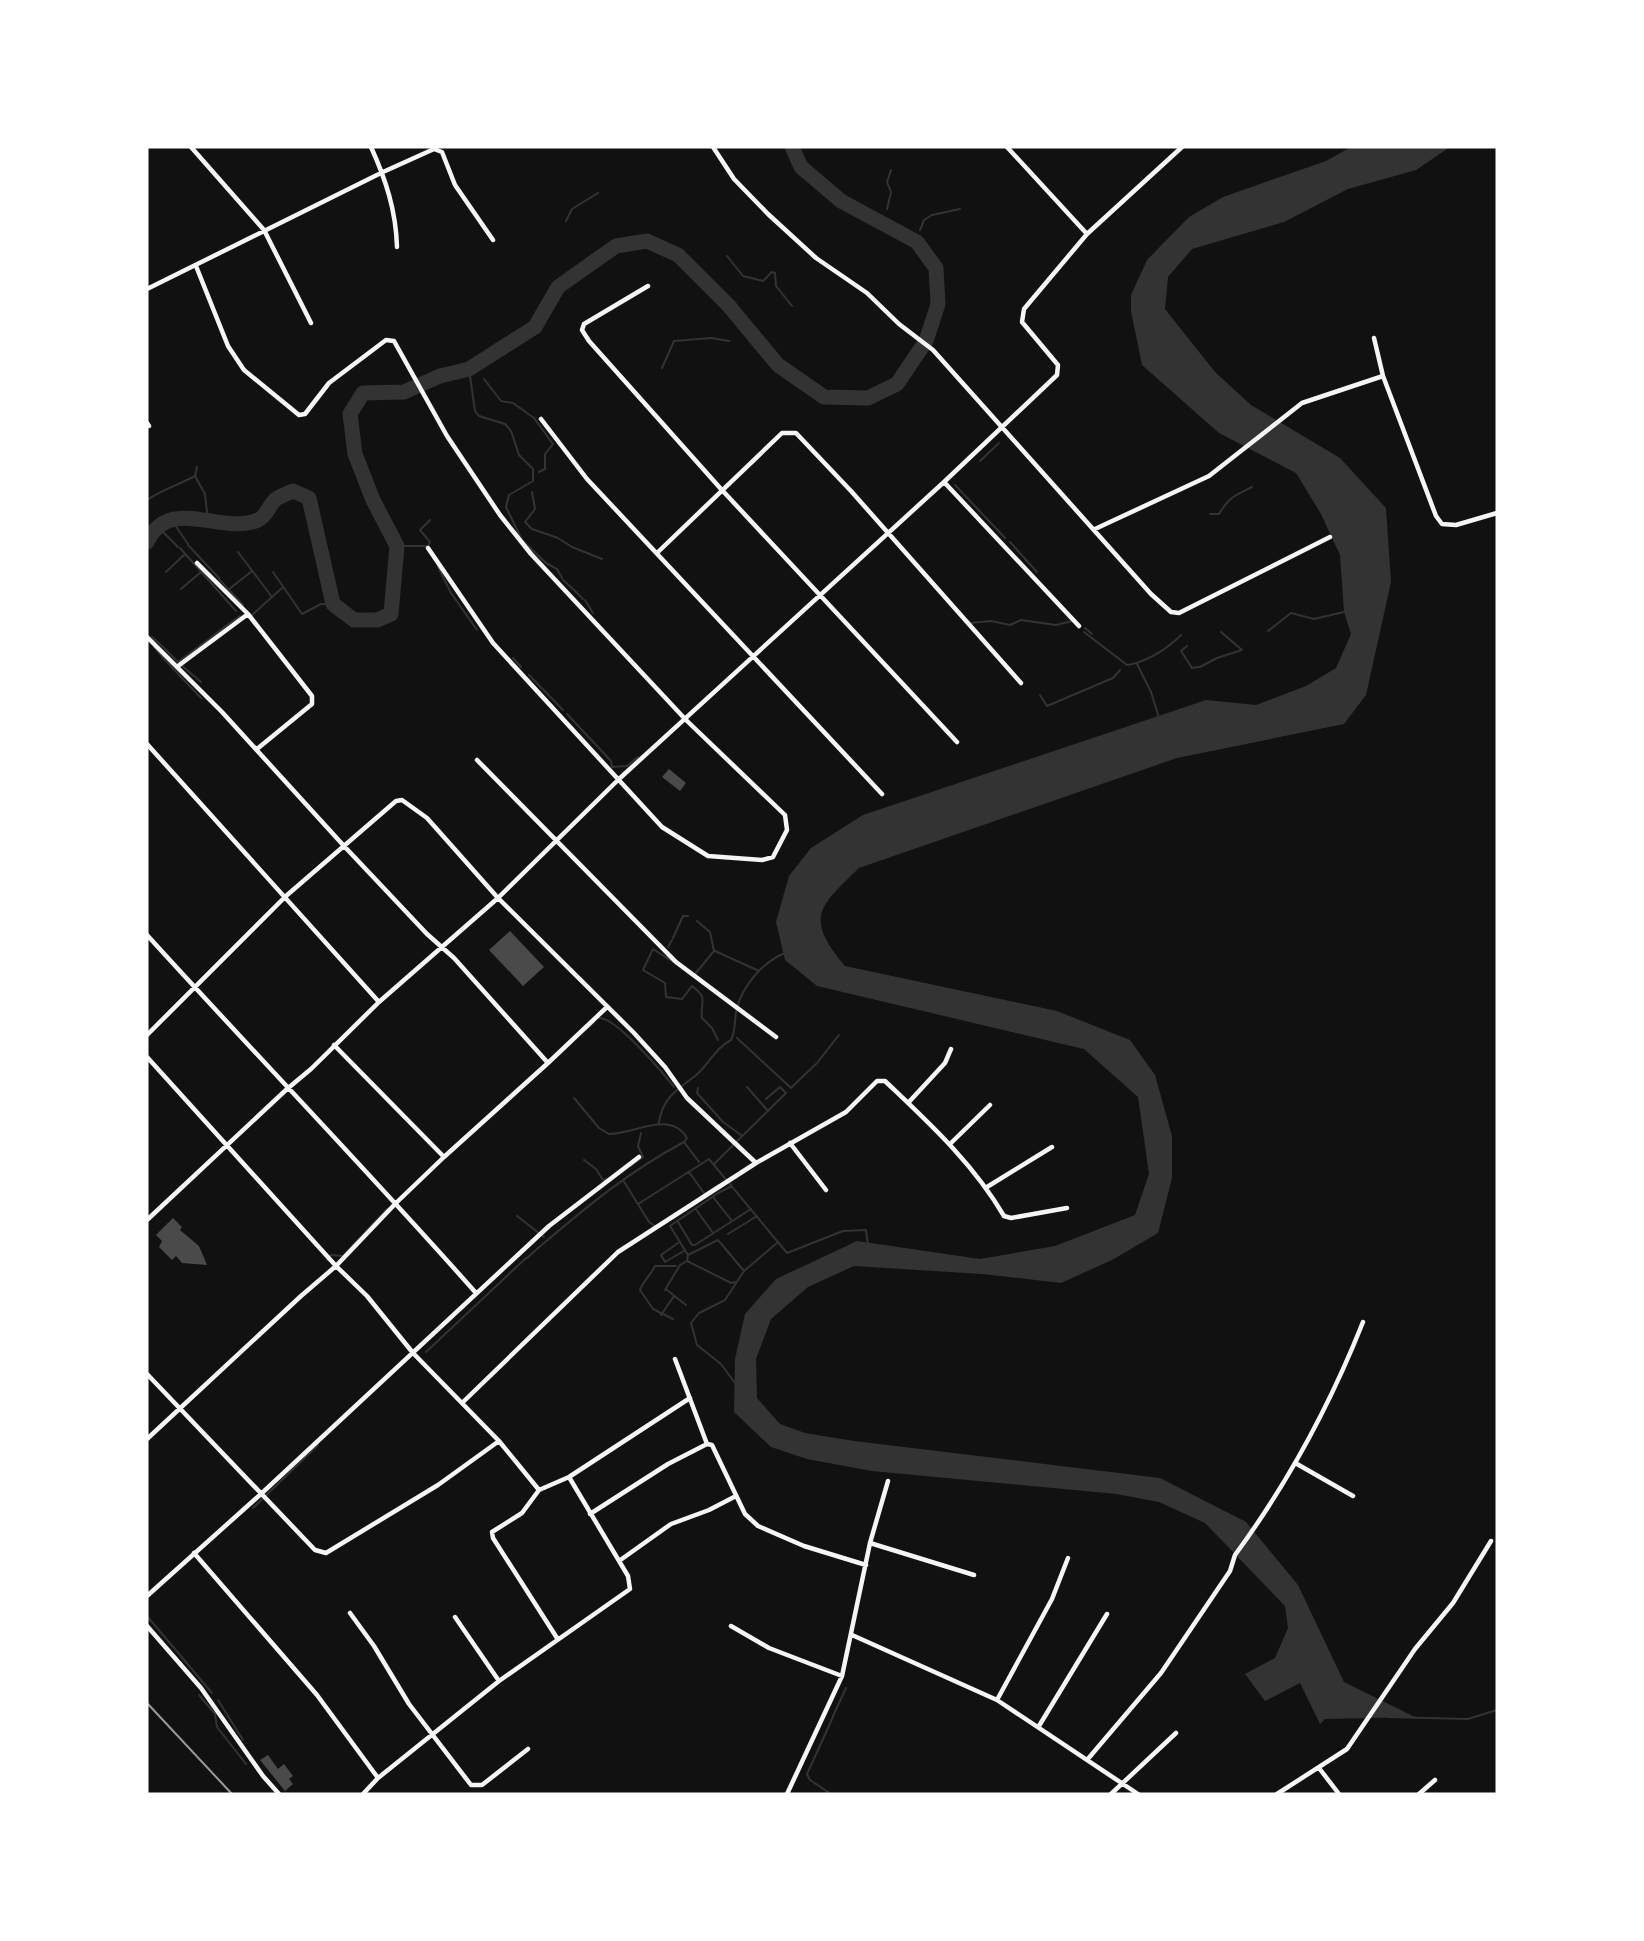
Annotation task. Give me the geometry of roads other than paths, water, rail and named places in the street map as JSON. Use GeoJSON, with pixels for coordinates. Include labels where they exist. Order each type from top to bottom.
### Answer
{"type":"FeatureCollection","features":[{"type":"Feature","properties":{"kind":"street"},"geometry":{"type":"LineString","coordinates":[[191,147],[264,230],[311,323]]}},
{"type":"Feature","properties":{"kind":"street"},"geometry":{"type":"LineString","coordinates":[[371,147],[383,172],[396,223],[397,247]]}},
{"type":"Feature","properties":{"kind":"street"},"geometry":{"type":"LineString","coordinates":[[713,147],[735,179],[768,214],[816,258],[867,293],[910,333],[933,350],[1095,529],[1150,594],[1175,614],[1330,537]]}},
{"type":"Feature","properties":{"kind":"street"},"geometry":{"type":"LineString","coordinates":[[1007,147],[1087,234]]}},
{"type":"Feature","properties":{"kind":"street"},"geometry":{"type":"LineString","coordinates":[[148,1217],[311,1069],[379,1002],[498,898],[619,779],[1003,428],[1059,370],[1058,365],[1024,327],[1022,322],[1024,309],[1087,234],[1182,147]]}},
{"type":"Feature","properties":{"kind":"street"},"geometry":{"type":"LineString","coordinates":[[147,289],[383,172],[439,150],[460,193],[493,240]]}},
{"type":"Feature","properties":{"kind":"street"},"geometry":{"type":"LineString","coordinates":[[196,266],[228,346],[244,370],[269,392],[303,416],[329,383],[386,340],[394,341],[421,392],[500,515],[531,554],[686,720],[785,815],[787,830],[773,857],[762,860],[715,858],[698,852],[662,827],[493,643],[428,548]]}},
{"type":"Feature","properties":{"kind":"street"},"geometry":{"type":"LineString","coordinates":[[648,286],[584,324],[582,330],[605,362],[957,742]]}},
{"type":"Feature","properties":{"kind":"street"},"geometry":{"type":"LineString","coordinates":[[1374,338],[1383,376],[1436,516],[1442,524],[1456,525],[1497,513]]}},
{"type":"Feature","properties":{"kind":"street"},"geometry":{"type":"LineString","coordinates":[[1095,529],[1209,476],[1302,403],[1383,376]]}},
{"type":"Feature","properties":{"kind":"street"},"geometry":{"type":"LineString","coordinates":[[541,419],[587,479],[658,552],[753,658],[882,794]]}},
{"type":"Feature","properties":{"kind":"street"},"geometry":{"type":"LineString","coordinates":[[658,552],[721,489],[782,433],[796,433],[870,512],[886,534],[1021,683]]}},
{"type":"Feature","properties":{"kind":"street"},"geometry":{"type":"LineString","coordinates":[[944,482],[1079,626]]}},
{"type":"Feature","properties":{"kind":"street"},"geometry":{"type":"LineString","coordinates":[[197,563],[248,614],[313,700],[312,704],[257,749]]}},
{"type":"Feature","properties":{"kind":"street"},"geometry":{"type":"LineString","coordinates":[[178,666],[248,614]]}},
{"type":"Feature","properties":{"kind":"street"},"geometry":{"type":"LineString","coordinates":[[147,637],[257,749],[344,846],[548,1063]]}},
{"type":"Feature","properties":{"kind":"street"},"geometry":{"type":"LineString","coordinates":[[147,744],[379,1002]]}},
{"type":"Feature","properties":{"kind":"street"},"geometry":{"type":"LineString","coordinates":[[477,760],[676,962],[776,1037]]}},
{"type":"Feature","properties":{"kind":"street"},"geometry":{"type":"LineString","coordinates":[[147,1035],[286,896],[396,801],[408,802],[448,841],[498,898],[665,1067],[687,1098],[756,1163]]}},
{"type":"Feature","properties":{"kind":"street"},"geometry":{"type":"LineString","coordinates":[[147,935],[287,1089],[396,1203],[476,1293]]}},
{"type":"Feature","properties":{"kind":"street"},"geometry":{"type":"LineString","coordinates":[[147,1439],[336,1266],[444,1157],[607,1007]]}},
{"type":"Feature","properties":{"kind":"street"},"geometry":{"type":"LineString","coordinates":[[334,1045],[444,1157]]}},
{"type":"Feature","properties":{"kind":"street"},"geometry":{"type":"LineString","coordinates":[[909,1104],[945,1063],[951,1049]]}},
{"type":"Feature","properties":{"kind":"street"},"geometry":{"type":"LineString","coordinates":[[147,1057],[336,1266],[367,1296],[413,1353],[499,1441],[539,1490]]}},
{"type":"Feature","properties":{"kind":"street"},"geometry":{"type":"LineString","coordinates":[[462,1403],[618,1252],[756,1163],[846,1112],[877,1081],[885,1081],[951,1143],[987,1187],[1008,1218],[1067,1208]]}},
{"type":"Feature","properties":{"kind":"street"},"geometry":{"type":"LineString","coordinates":[[951,1143],[990,1105]]}},
{"type":"Feature","properties":{"kind":"street"},"geometry":{"type":"LineString","coordinates":[[790,1143],[826,1190]]}},
{"type":"Feature","properties":{"kind":"street"},"geometry":{"type":"LineString","coordinates":[[987,1187],[1052,1147]]}},
{"type":"Feature","properties":{"kind":"street"},"geometry":{"type":"LineString","coordinates":[[147,1596],[262,1493],[549,1226],[639,1157]]}},
{"type":"Feature","properties":{"kind":"street"},"geometry":{"type":"LineString","coordinates":[[1087,1760],[1161,1673],[1230,1571],[1235,1555],[1263,1518],[1297,1464],[1340,1382],[1363,1322]]}},
{"type":"Feature","properties":{"kind":"street"},"geometry":{"type":"LineString","coordinates":[[675,1359],[707,1444]]}},
{"type":"Feature","properties":{"kind":"street"},"geometry":{"type":"LineString","coordinates":[[147,1374],[315,1550],[326,1553],[438,1485],[499,1441]]}},
{"type":"Feature","properties":{"kind":"street"},"geometry":{"type":"LineString","coordinates":[[557,1638],[493,1538],[492,1532],[522,1513],[539,1490],[569,1477],[690,1398]]}},
{"type":"Feature","properties":{"kind":"street"},"geometry":{"type":"LineString","coordinates":[[590,1514],[668,1464],[707,1444],[712,1444],[745,1514],[768,1532],[804,1546],[866,1564]]}},
{"type":"Feature","properties":{"kind":"street"},"geometry":{"type":"LineString","coordinates":[[1297,1464],[1353,1496]]}},
{"type":"Feature","properties":{"kind":"street"},"geometry":{"type":"LineString","coordinates":[[363,1794],[378,1778],[499,1681],[557,1638],[630,1589],[630,1582],[569,1477]]}},
{"type":"Feature","properties":{"kind":"street"},"geometry":{"type":"LineString","coordinates":[[787,1794],[842,1676],[870,1543],[888,1481]]}},
{"type":"Feature","properties":{"kind":"street"},"geometry":{"type":"LineString","coordinates":[[619,1562],[671,1524],[709,1510],[736,1496]]}},
{"type":"Feature","properties":{"kind":"street"},"geometry":{"type":"LineString","coordinates":[[1277,1794],[1347,1749],[1415,1649],[1454,1603],[1491,1540]]}},
{"type":"Feature","properties":{"kind":"street"},"geometry":{"type":"LineString","coordinates":[[870,1543],[974,1575]]}},
{"type":"Feature","properties":{"kind":"street"},"geometry":{"type":"LineString","coordinates":[[195,1553],[317,1695],[378,1778]]}},
{"type":"Feature","properties":{"kind":"street"},"geometry":{"type":"LineString","coordinates":[[997,1700],[1052,1599],[1068,1558]]}},
{"type":"Feature","properties":{"kind":"street"},"geometry":{"type":"LineString","coordinates":[[350,1613],[432,1735],[471,1785],[476,1787],[528,1749]]}},
{"type":"Feature","properties":{"kind":"street"},"geometry":{"type":"LineString","coordinates":[[1040,1726],[1107,1614]]}},
{"type":"Feature","properties":{"kind":"street"},"geometry":{"type":"LineString","coordinates":[[455,1617],[499,1681]]}},
{"type":"Feature","properties":{"kind":"street"},"geometry":{"type":"LineString","coordinates":[[147,1626],[201,1688],[263,1776],[279,1794]]}},
{"type":"Feature","properties":{"kind":"street"},"geometry":{"type":"LineString","coordinates":[[731,1626],[769,1648],[842,1676]]}},
{"type":"Feature","properties":{"kind":"street"},"geometry":{"type":"LineString","coordinates":[[852,1635],[997,1700],[1040,1726],[1138,1794]]}},
{"type":"Feature","properties":{"kind":"street"},"geometry":{"type":"LineString","coordinates":[[1111,1794],[1176,1733]]}},
{"type":"Feature","properties":{"kind":"street"},"geometry":{"type":"LineString","coordinates":[[1319,1768],[1339,1794]]}},
{"type":"Feature","properties":{"kind":"street"},"geometry":{"type":"LineString","coordinates":[[1419,1794],[1435,1779]]}},
{"type":"Feature","properties":{"kind":"waterway"},"geometry":{"type":"LineString","coordinates":[[147,542],[157,528],[169,521],[182,518],[244,524],[258,520],[276,499],[293,491],[309,498],[333,604],[354,620],[377,620],[391,614],[397,546],[373,500],[355,454],[350,414],[363,393],[404,392],[440,376],[469,369],[535,327],[558,287],[616,246],[647,241],[678,255],[729,306],[778,365],[824,397],[868,398],[897,384],[926,341],[938,304],[936,268],[917,242],[841,201],[801,167],[792,147]]}},
{"type":"Feature","properties":{"kind":"waterway"},"geometry":{"type":"LineString","coordinates":[[887,209],[891,192],[887,182],[891,170]]}},
{"type":"Feature","properties":{"kind":"waterway"},"geometry":{"type":"LineString","coordinates":[[566,221],[572,209],[598,193]]}},
{"type":"Feature","properties":{"kind":"waterway"},"geometry":{"type":"LineString","coordinates":[[920,230],[924,220],[932,215],[960,209]]}},
{"type":"Feature","properties":{"kind":"waterway"},"geometry":{"type":"LineString","coordinates":[[727,256],[743,276],[763,281],[772,272],[775,273],[776,286],[792,306]]}},
{"type":"Feature","properties":{"kind":"waterway"},"geometry":{"type":"LineString","coordinates":[[662,368],[674,341],[711,338],[729,341]]}},
{"type":"Feature","properties":{"kind":"waterway"},"geometry":{"type":"LineString","coordinates":[[469,369],[475,411],[479,416],[505,424],[511,431],[519,455],[533,469],[533,481],[509,495],[506,507],[522,540],[546,563],[557,569],[562,578]]}},
{"type":"Feature","properties":{"kind":"waterway"},"geometry":{"type":"LineString","coordinates":[[484,379],[501,401],[513,403],[534,418],[553,444],[545,454],[545,469],[539,472]]}},
{"type":"Feature","properties":{"kind":"waterway"},"geometry":{"type":"LineString","coordinates":[[980,461],[999,443]]}},
{"type":"Feature","properties":{"kind":"waterway"},"geometry":{"type":"LineString","coordinates":[[197,467],[195,476],[205,494],[208,521]]}},
{"type":"Feature","properties":{"kind":"waterway"},"geometry":{"type":"LineString","coordinates":[[147,500],[195,476]]}},
{"type":"Feature","properties":{"kind":"waterway"},"geometry":{"type":"LineString","coordinates":[[955,485],[1005,538]]}},
{"type":"Feature","properties":{"kind":"waterway"},"geometry":{"type":"LineString","coordinates":[[1210,514],[1219,514],[1232,498],[1252,487]]}},
{"type":"Feature","properties":{"kind":"waterway"},"geometry":{"type":"LineString","coordinates":[[532,492],[535,509],[525,522],[532,529],[558,538],[572,547],[602,559]]}},
{"type":"Feature","properties":{"kind":"waterway"},"geometry":{"type":"LineString","coordinates":[[171,519],[188,544]]}},
{"type":"Feature","properties":{"kind":"waterway"},"geometry":{"type":"LineString","coordinates":[[397,546],[428,546],[430,542],[420,530],[430,520]]}},
{"type":"Feature","properties":{"kind":"waterway"},"geometry":{"type":"LineString","coordinates":[[159,528],[178,547]]}},
{"type":"Feature","properties":{"kind":"waterway"},"geometry":{"type":"LineString","coordinates":[[1010,542],[1037,572]]}},
{"type":"Feature","properties":{"kind":"waterway"},"geometry":{"type":"LineString","coordinates":[[188,545],[219,578]]}},
{"type":"Feature","properties":{"kind":"waterway"},"geometry":{"type":"LineString","coordinates":[[180,548],[236,611]]}},
{"type":"Feature","properties":{"kind":"waterway"},"geometry":{"type":"LineString","coordinates":[[238,552],[272,597]]}},
{"type":"Feature","properties":{"kind":"waterway"},"geometry":{"type":"LineString","coordinates":[[166,572],[185,554]]}},
{"type":"Feature","properties":{"kind":"waterway"},"geometry":{"type":"LineString","coordinates":[[438,567],[451,593],[477,630]]}},
{"type":"Feature","properties":{"kind":"waterway"},"geometry":{"type":"LineString","coordinates":[[228,590],[252,571]]}},
{"type":"Feature","properties":{"kind":"waterway"},"geometry":{"type":"LineString","coordinates":[[181,589],[201,572]]}},
{"type":"Feature","properties":{"kind":"waterway"},"geometry":{"type":"LineString","coordinates":[[273,572],[302,614],[321,604],[333,604]]}},
{"type":"Feature","properties":{"kind":"waterway"},"geometry":{"type":"LineString","coordinates":[[219,579],[243,605]]}},
{"type":"Feature","properties":{"kind":"waterway"},"geometry":{"type":"LineString","coordinates":[[563,580],[574,590]]}},
{"type":"Feature","properties":{"kind":"waterway"},"geometry":{"type":"LineString","coordinates":[[252,615],[282,588]]}},
{"type":"Feature","properties":{"kind":"waterway"},"geometry":{"type":"LineString","coordinates":[[575,591],[583,599]]}},
{"type":"Feature","properties":{"kind":"waterway"},"geometry":{"type":"LineString","coordinates":[[585,600],[593,613]]}},
{"type":"Feature","properties":{"kind":"waterway"},"geometry":{"type":"LineString","coordinates":[[1268,631],[1291,613],[1314,619],[1344,612]]}},
{"type":"Feature","properties":{"kind":"waterway"},"geometry":{"type":"LineString","coordinates":[[223,628],[240,616]]}},
{"type":"Feature","properties":{"kind":"waterway"},"geometry":{"type":"LineString","coordinates":[[970,623],[991,621],[1010,625],[1021,620],[1056,625],[1072,621]]}},
{"type":"Feature","properties":{"kind":"waterway"},"geometry":{"type":"LineString","coordinates":[[1085,628],[1092,634]]}},
{"type":"Feature","properties":{"kind":"waterway"},"geometry":{"type":"LineString","coordinates":[[209,639],[222,629]]}},
{"type":"Feature","properties":{"kind":"waterway"},"geometry":{"type":"LineString","coordinates":[[1084,632],[1127,665],[1156,654],[1181,635]]}},
{"type":"Feature","properties":{"kind":"waterway"},"geometry":{"type":"LineString","coordinates":[[1200,667],[1217,658],[1242,650],[1221,632]]}},
{"type":"Feature","properties":{"kind":"waterway"},"geometry":{"type":"LineString","coordinates":[[152,637],[160,644]]}},
{"type":"Feature","properties":{"kind":"waterway"},"geometry":{"type":"LineString","coordinates":[[161,645],[178,662],[209,639]]}},
{"type":"Feature","properties":{"kind":"waterway"},"geometry":{"type":"LineString","coordinates":[[1187,646],[1181,651],[1192,668],[1199,667]]}},
{"type":"Feature","properties":{"kind":"waterway"},"geometry":{"type":"LineString","coordinates":[[154,647],[166,661]]}},
{"type":"Feature","properties":{"kind":"waterway"},"geometry":{"type":"LineString","coordinates":[[513,658],[521,667]]}},
{"type":"Feature","properties":{"kind":"waterway"},"geometry":{"type":"LineString","coordinates":[[167,662],[201,698]]}},
{"type":"Feature","properties":{"kind":"waterway"},"geometry":{"type":"LineString","coordinates":[[1137,664],[1151,692],[1159,718]]}},
{"type":"Feature","properties":{"kind":"waterway"},"geometry":{"type":"LineString","coordinates":[[181,665],[201,682]]}},
{"type":"Feature","properties":{"kind":"waterway"},"geometry":{"type":"LineString","coordinates":[[1040,695],[1047,706],[1113,678],[1120,670]]}},
{"type":"Feature","properties":{"kind":"waterway"},"geometry":{"type":"LineString","coordinates":[[529,675],[563,710]]}},
{"type":"Feature","properties":{"kind":"waterway"},"geometry":{"type":"LineString","coordinates":[[567,714],[611,761],[612,767],[627,766],[638,757]]}},
{"type":"Feature","properties":{"kind":"waterway"},"geometry":{"type":"LineString","coordinates":[[673,938],[683,916],[688,916]]}},
{"type":"Feature","properties":{"kind":"waterway"},"geometry":{"type":"LineString","coordinates":[[695,974],[714,951],[710,932],[697,921]]}},
{"type":"Feature","properties":{"kind":"waterway"},"geometry":{"type":"LineString","coordinates":[[668,947],[672,940]]}},
{"type":"Feature","properties":{"kind":"waterway"},"geometry":{"type":"LineString","coordinates":[[673,962],[653,949],[643,970],[665,983],[666,997],[682,999],[692,986],[697,990],[703,1000],[702,1018],[712,1028],[718,1040]]}},
{"type":"Feature","properties":{"kind":"waterway"},"geometry":{"type":"LineString","coordinates":[[715,951],[759,971]]}},
{"type":"Feature","properties":{"kind":"waterway"},"geometry":{"type":"LineString","coordinates":[[659,1123],[663,1107],[671,1095],[700,1072],[720,1048],[731,1040],[737,1008],[749,983],[769,962],[785,953]]}},
{"type":"Feature","properties":{"kind":"waterway"},"geometry":{"type":"LineString","coordinates":[[599,1018],[607,1020],[627,1035],[674,1087]]}},
{"type":"Feature","properties":{"kind":"waterway"},"geometry":{"type":"LineString","coordinates":[[583,1032],[594,1022]]}},
{"type":"Feature","properties":{"kind":"waterway"},"geometry":{"type":"LineString","coordinates":[[817,1063],[839,1035]]}},
{"type":"Feature","properties":{"kind":"waterway"},"geometry":{"type":"LineString","coordinates":[[737,1038],[791,1088],[796,1083]]}},
{"type":"Feature","properties":{"kind":"waterway"},"geometry":{"type":"LineString","coordinates":[[797,1082],[816,1064]]}},
{"type":"Feature","properties":{"kind":"waterway"},"geometry":{"type":"LineString","coordinates":[[747,1087],[768,1111]]}},
{"type":"Feature","properties":{"kind":"waterway"},"geometry":{"type":"LineString","coordinates":[[714,1164],[786,1093],[780,1087],[766,1099]]}},
{"type":"Feature","properties":{"kind":"waterway"},"geometry":{"type":"LineString","coordinates":[[698,1088],[697,1093],[723,1122],[741,1135]]}},
{"type":"Feature","properties":{"kind":"waterway"},"geometry":{"type":"LineString","coordinates":[[574,1098],[599,1128],[609,1134],[661,1124],[671,1125],[687,1138],[684,1142],[699,1162]]}},
{"type":"Feature","properties":{"kind":"waterway"},"geometry":{"type":"LineString","coordinates":[[631,1166],[643,1157],[638,1146],[641,1133]]}},
{"type":"Feature","properties":{"kind":"waterway"},"geometry":{"type":"LineString","coordinates":[[537,1249],[626,1178],[684,1142]]}},
{"type":"Feature","properties":{"kind":"waterway"},"geometry":{"type":"LineString","coordinates":[[638,1204],[709,1159],[787,1253],[843,1231],[866,1230],[868,1244]]}},
{"type":"Feature","properties":{"kind":"waterway"},"geometry":{"type":"LineString","coordinates":[[584,1160],[596,1169],[603,1180],[608,1179]]}},
{"type":"Feature","properties":{"kind":"waterway"},"geometry":{"type":"LineString","coordinates":[[689,1172],[704,1193]]}},
{"type":"Feature","properties":{"kind":"waterway"},"geometry":{"type":"LineString","coordinates":[[623,1180],[649,1222],[655,1226]]}},
{"type":"Feature","properties":{"kind":"waterway"},"geometry":{"type":"LineString","coordinates":[[700,1197],[718,1185]]}},
{"type":"Feature","properties":{"kind":"waterway"},"geometry":{"type":"LineString","coordinates":[[687,1261],[688,1255],[670,1226],[732,1186]]}},
{"type":"Feature","properties":{"kind":"waterway"},"geometry":{"type":"LineString","coordinates":[[713,1197],[732,1221]]}},
{"type":"Feature","properties":{"kind":"waterway"},"geometry":{"type":"LineString","coordinates":[[695,1208],[713,1233]]}},
{"type":"Feature","properties":{"kind":"waterway"},"geometry":{"type":"LineString","coordinates":[[327,1260],[331,1255],[343,1256],[387,1209]]}},
{"type":"Feature","properties":{"kind":"waterway"},"geometry":{"type":"LineString","coordinates":[[678,1222],[692,1245],[695,1245],[751,1209]]}},
{"type":"Feature","properties":{"kind":"waterway"},"geometry":{"type":"LineString","coordinates":[[517,1216],[544,1237]]}},
{"type":"Feature","properties":{"kind":"waterway"},"geometry":{"type":"LineString","coordinates":[[728,1234],[757,1216]]}},
{"type":"Feature","properties":{"kind":"waterway"},"geometry":{"type":"LineString","coordinates":[[688,1255],[718,1240],[744,1271]]}},
{"type":"Feature","properties":{"kind":"waterway"},"geometry":{"type":"LineString","coordinates":[[678,1243],[661,1255],[665,1262],[684,1251]]}},
{"type":"Feature","properties":{"kind":"waterway"},"geometry":{"type":"LineString","coordinates":[[735,1383],[721,1364],[697,1345],[691,1323],[699,1313],[725,1300],[744,1271],[777,1243]]}},
{"type":"Feature","properties":{"kind":"waterway"},"geometry":{"type":"LineString","coordinates":[[527,1258],[536,1250]]}},
{"type":"Feature","properties":{"kind":"waterway"},"geometry":{"type":"LineString","coordinates":[[426,1352],[526,1258]]}},
{"type":"Feature","properties":{"kind":"waterway"},"geometry":{"type":"LineString","coordinates":[[687,1261],[731,1283],[735,1282]]}},
{"type":"Feature","properties":{"kind":"waterway"},"geometry":{"type":"LineString","coordinates":[[665,1290],[680,1265],[687,1261]]}},
{"type":"Feature","properties":{"kind":"waterway"},"geometry":{"type":"LineString","coordinates":[[673,1319],[653,1309],[640,1290],[655,1266],[676,1266]]}},
{"type":"Feature","properties":{"kind":"waterway"},"geometry":{"type":"LineString","coordinates":[[667,1290],[686,1305]]}},
{"type":"Feature","properties":{"kind":"waterway"},"geometry":{"type":"LineString","coordinates":[[661,1315],[674,1296]]}},
{"type":"Feature","properties":{"kind":"waterway"},"geometry":{"type":"LineString","coordinates":[[253,1508],[318,1445],[316,1444]]}},
{"type":"Feature","properties":{"kind":"waterway"},"geometry":{"type":"LineString","coordinates":[[147,1616],[212,1693]]}},
{"type":"Feature","properties":{"kind":"waterway"},"geometry":{"type":"LineString","coordinates":[[833,1716],[846,1688]]}},
{"type":"Feature","properties":{"kind":"waterway"},"geometry":{"type":"LineString","coordinates":[[199,1695],[215,1714],[217,1727],[246,1764]]}},
{"type":"Feature","properties":{"kind":"waterway"},"geometry":{"type":"LineString","coordinates":[[218,1700],[243,1740]]}},
{"type":"Feature","properties":{"kind":"waterway"},"geometry":{"type":"LineString","coordinates":[[1388,1717],[1468,1719],[1497,1710]]}},
{"type":"Feature","properties":{"kind":"waterway"},"geometry":{"type":"LineString","coordinates":[[831,1794],[810,1780],[807,1774],[833,1717]]}},
{"type":"Feature","properties":{"kind":"railway"},"geometry":{"type":"LineString","coordinates":[[147,1703],[232,1794]]}}]}
